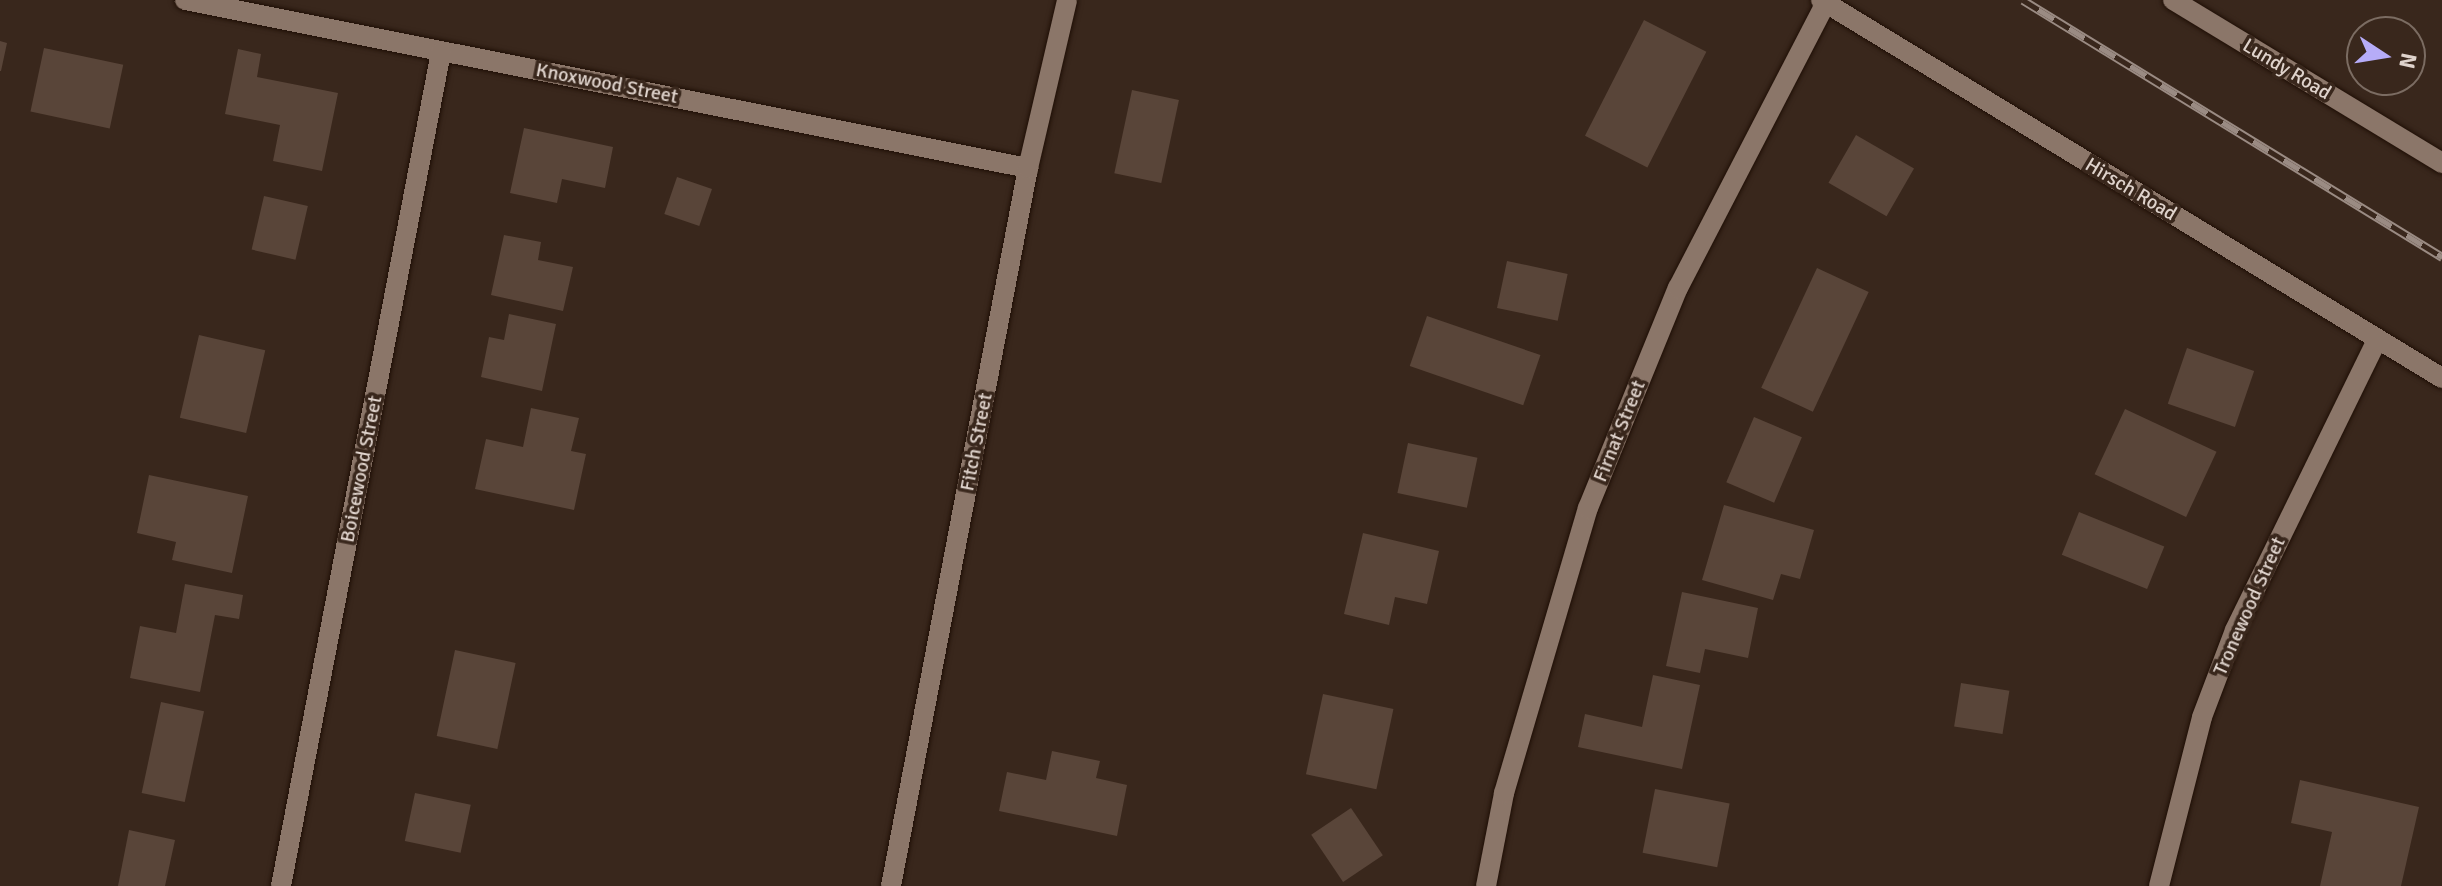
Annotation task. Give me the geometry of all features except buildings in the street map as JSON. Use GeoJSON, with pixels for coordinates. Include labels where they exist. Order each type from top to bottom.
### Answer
{"type":"FeatureCollection","features":[{"type":"Feature","properties":{"kind":"street","name":"Knoxwood Street"},"geometry":{"type":"LineString","coordinates":[[185,0],[391,37],[441,52],[1028,168]]}},
{"type":"Feature","properties":{"kind":"street","name":"Fitch Street"},"geometry":{"type":"LineString","coordinates":[[891,886],[1028,168],[1067,0]]}},
{"type":"Feature","properties":{"kind":"street","name":"Lundy Road"},"geometry":{"type":"LineString","coordinates":[[2173,0],[2442,163]]}},
{"type":"Feature","properties":{"kind":"street","name":"Hirsch Road"},"geometry":{"type":"LineString","coordinates":[[1823,2],[2442,378]]}},
{"type":"Feature","properties":{"kind":"street","name":"Firnat Street"},"geometry":{"type":"LineString","coordinates":[[1486,886],[1504,793],[1588,508],[1678,288],[1823,2]]}},
{"type":"Feature","properties":{"kind":"street","name":"Boicewood Street"},"geometry":{"type":"LineString","coordinates":[[281,886],[441,52]]}},
{"type":"Feature","properties":{"kind":"street","name":"Tronewood Street"},"geometry":{"type":"LineString","coordinates":[[2159,886],[2202,717],[2235,630],[2377,340]]}},
{"type":"Feature","properties":{"kind":"railway"},"geometry":{"type":"LineString","coordinates":[[2023,0],[2442,257]]}}]}
